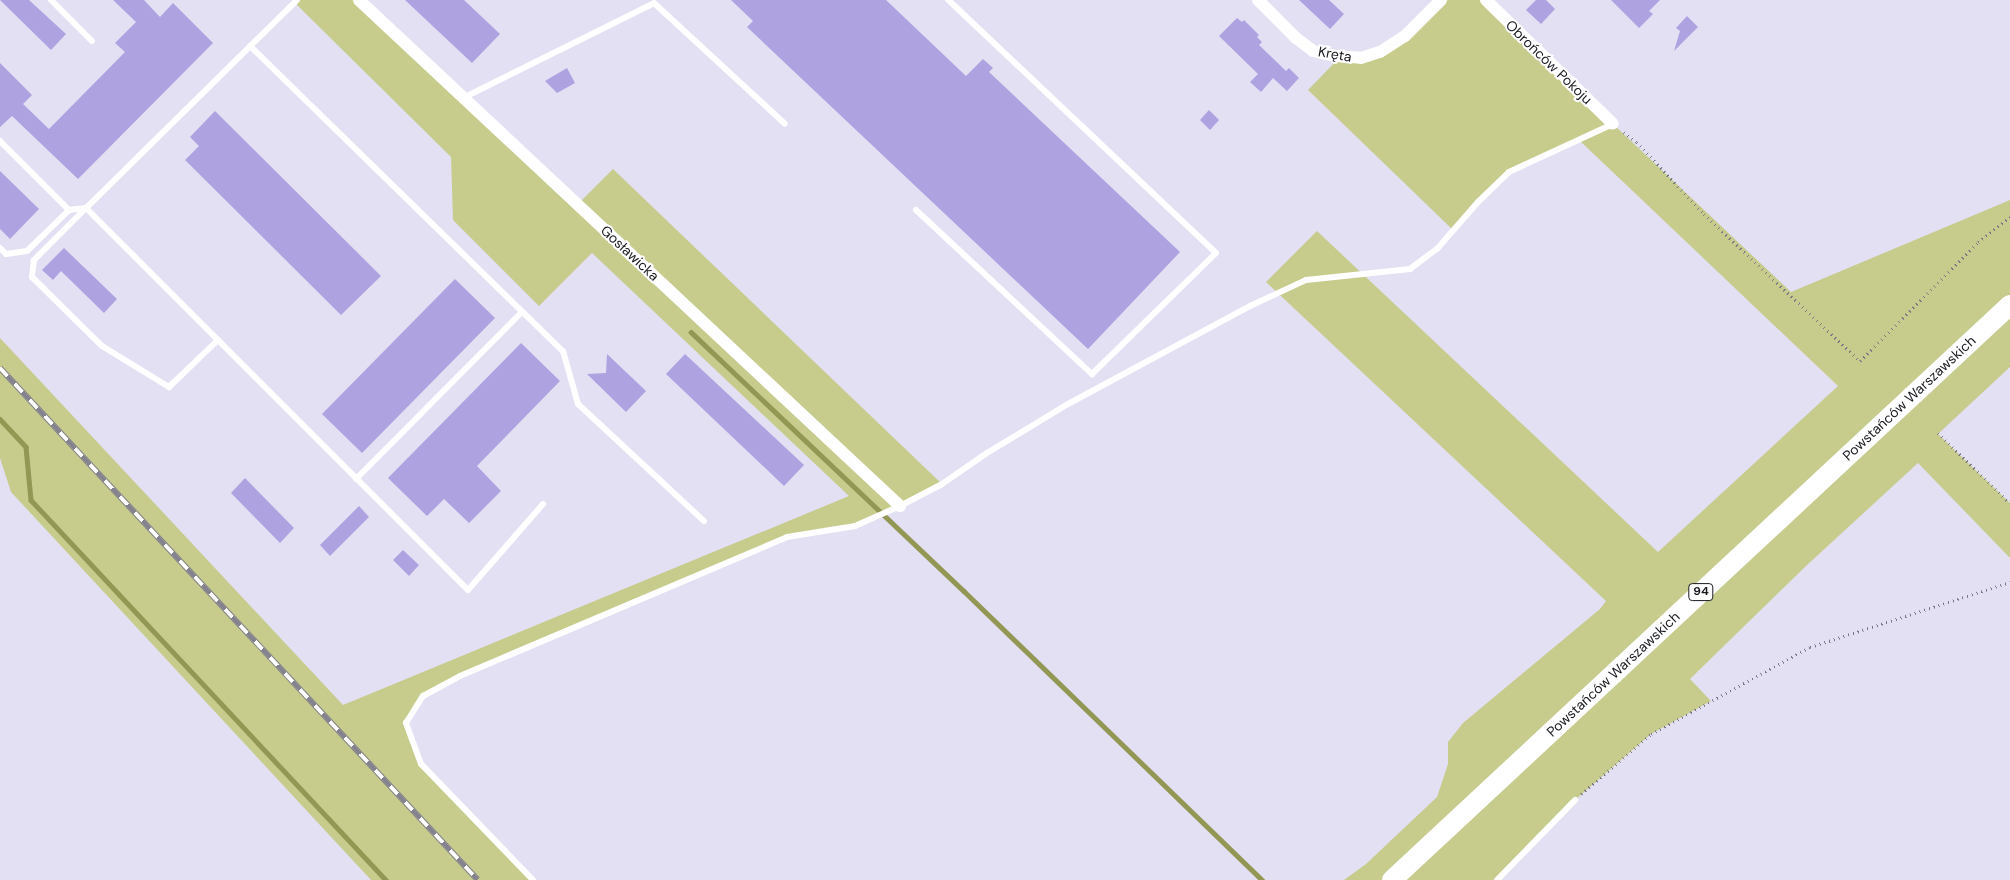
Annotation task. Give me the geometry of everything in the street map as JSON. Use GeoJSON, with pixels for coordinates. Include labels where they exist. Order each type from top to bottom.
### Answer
{"type":"FeatureCollection","features":[{"type":"Feature","properties":{"kind":"main road","name":"Powstańców Warszawskich"},"geometry":{"type":"LineString","coordinates":[[1392,880],[2010,305]]}},
{"type":"Feature","properties":{"kind":"street","name":"Gosławicka"},"geometry":{"type":"LineString","coordinates":[[360,0],[900,506]]}},
{"type":"Feature","properties":{"kind":"street","name":"Kręta"},"geometry":{"type":"LineString","coordinates":[[1258,0],[1296,38],[1313,50],[1335,56],[1361,58],[1380,52],[1405,36],[1442,0]]}},
{"type":"Feature","properties":{"kind":"street","name":"Obrońców Pokoju"},"geometry":{"type":"LineString","coordinates":[[1486,0],[1613,124]]}},
{"type":"Feature","properties":{"kind":"lane"},"geometry":{"type":"LineString","coordinates":[[50,0],[92,41]]}},
{"type":"Feature","properties":{"kind":"lane"},"geometry":{"type":"LineString","coordinates":[[218,340],[169,387],[102,346],[32,278],[34,260],[297,0]]}},
{"type":"Feature","properties":{"kind":"lane"},"geometry":{"type":"LineString","coordinates":[[916,210],[1092,374],[1216,253],[948,0]]}},
{"type":"Feature","properties":{"kind":"lane"},"geometry":{"type":"LineString","coordinates":[[463,98],[654,2],[785,124]]}},
{"type":"Feature","properties":{"kind":"lane"},"geometry":{"type":"LineString","coordinates":[[250,46],[563,351],[578,404],[704,521]]}},
{"type":"Feature","properties":{"kind":"lane"},"geometry":{"type":"LineString","coordinates":[[533,880],[421,764],[406,723],[423,696],[460,676],[787,537],[855,526],[900,506],[942,484],[987,453],[1068,404],[1250,306],[1306,280],[1410,269],[1437,249],[1478,202],[1509,172],[1613,124]]}},
{"type":"Feature","properties":{"kind":"lane"},"geometry":{"type":"LineString","coordinates":[[0,141],[69,210]]}},
{"type":"Feature","properties":{"kind":"lane"},"geometry":{"type":"LineString","coordinates":[[0,248],[6,254],[27,251],[69,210],[86,208]]}},
{"type":"Feature","properties":{"kind":"lane"},"geometry":{"type":"LineString","coordinates":[[86,208],[468,590],[543,504]]}},
{"type":"Feature","properties":{"kind":"lane"},"geometry":{"type":"LineString","coordinates":[[356,479],[522,312]]}},
{"type":"Feature","properties":{"kind":"lane"},"geometry":{"type":"LineString","coordinates":[[1497,880],[1575,800]]}},
{"type":"Feature","properties":{"kind":"path"},"geometry":{"type":"LineString","coordinates":[[1613,124],[1637,142],[1704,214],[1860,361],[1978,242],[2010,217]]}},
{"type":"Feature","properties":{"kind":"path"},"geometry":{"type":"LineString","coordinates":[[1938,434],[2010,503]]}},
{"type":"Feature","properties":{"kind":"path"},"geometry":{"type":"LineString","coordinates":[[1575,800],[1651,734],[1810,647],[2010,582]]}},
{"type":"Feature","properties":{"kind":"green space"},"geometry":{"type":"Polygon","coordinates":[[[297,0],[359,0],[578,204],[613,169],[942,484],[855,526],[787,537],[550,637],[423,696],[406,723],[421,764],[533,880],[371,880],[11,492],[0,458],[0,338],[343,705],[849,496],[592,253],[539,306],[453,220],[451,157],[294,2],[297,0]]]}},
{"type":"Feature","properties":{"kind":"green space"},"geometry":{"type":"Polygon","coordinates":[[[1441,0],[1486,0],[1613,124],[1791,292],[2010,200],[2010,367],[1938,434],[2010,503],[2010,558],[1918,463],[1806,566],[1690,679],[1711,701],[1651,734],[1575,800],[1497,880],[1344,880],[1366,864],[1437,797],[1448,764],[1448,742],[1463,723],[1600,609],[1606,601],[1266,282],[1317,231],[1658,552],[1838,386],[1579,140],[1509,172],[1453,230],[1308,90],[1340,57],[1380,52],[1441,0]]]}},
{"type":"Feature","properties":{"kind":"building"},"geometry":{"type":"Polygon","coordinates":[[[0,0],[29,0],[66,34],[51,50],[0,0]]]}},
{"type":"Feature","properties":{"kind":"building"},"geometry":{"type":"Polygon","coordinates":[[[113,0],[144,0],[160,17],[173,3],[213,43],[78,179],[12,116],[0,127],[0,63],[32,95],[23,104],[49,129],[125,52],[115,43],[136,22],[113,0]]]}},
{"type":"Feature","properties":{"kind":"building"},"geometry":{"type":"Polygon","coordinates":[[[405,0],[464,0],[500,34],[472,63],[405,0]]]}},
{"type":"Feature","properties":{"kind":"building"},"geometry":{"type":"Polygon","coordinates":[[[731,0],[886,0],[966,76],[983,59],[993,68],[989,72],[1180,252],[1088,349],[747,27],[753,21],[731,0]]]}},
{"type":"Feature","properties":{"kind":"building"},"geometry":{"type":"Polygon","coordinates":[[[1299,0],[1329,0],[1344,14],[1330,29],[1299,0]]]}},
{"type":"Feature","properties":{"kind":"building"},"geometry":{"type":"Polygon","coordinates":[[[1536,0],[1546,0],[1555,9],[1541,24],[1526,10],[1536,0]]]}},
{"type":"Feature","properties":{"kind":"building"},"geometry":{"type":"Polygon","coordinates":[[[1611,0],[1660,0],[1649,11],[1653,14],[1639,28],[1611,0]]]}},
{"type":"Feature","properties":{"kind":"building"},"geometry":{"type":"Polygon","coordinates":[[[1687,16],[1698,27],[1674,51],[1680,31],[1676,28],[1687,16]]]}},
{"type":"Feature","properties":{"kind":"building"},"geometry":{"type":"Polygon","coordinates":[[[1237,18],[1242,22],[1244,20],[1259,35],[1257,37],[1262,42],[1259,45],[1286,71],[1289,68],[1299,78],[1287,91],[1273,78],[1261,92],[1250,82],[1258,74],[1219,36],[1237,18]]]}},
{"type":"Feature","properties":{"kind":"building"},"geometry":{"type":"Polygon","coordinates":[[[567,68],[575,83],[557,93],[545,81],[567,68]]]}},
{"type":"Feature","properties":{"kind":"building"},"geometry":{"type":"Polygon","coordinates":[[[1209,110],[1219,120],[1210,130],[1200,120],[1209,110]]]}},
{"type":"Feature","properties":{"kind":"building"},"geometry":{"type":"Polygon","coordinates":[[[215,111],[381,276],[341,315],[185,160],[199,146],[190,137],[215,111]]]}},
{"type":"Feature","properties":{"kind":"building"},"geometry":{"type":"Polygon","coordinates":[[[0,171],[39,209],[10,239],[0,229],[0,171]]]}},
{"type":"Feature","properties":{"kind":"building"},"geometry":{"type":"Polygon","coordinates":[[[64,248],[117,299],[104,313],[61,271],[53,280],[42,270],[64,248]]]}},
{"type":"Feature","properties":{"kind":"building"},"geometry":{"type":"Polygon","coordinates":[[[455,279],[495,318],[362,453],[322,414],[455,279]]]}},
{"type":"Feature","properties":{"kind":"building"},"geometry":{"type":"Polygon","coordinates":[[[521,343],[560,381],[477,466],[501,491],[469,523],[444,499],[427,516],[388,478],[521,343]]]}},
{"type":"Feature","properties":{"kind":"building"},"geometry":{"type":"Polygon","coordinates":[[[607,354],[646,391],[626,412],[587,374],[606,373],[607,354]]]}},
{"type":"Feature","properties":{"kind":"building"},"geometry":{"type":"Polygon","coordinates":[[[685,354],[804,465],[784,486],[666,374],[685,354]]]}},
{"type":"Feature","properties":{"kind":"building"},"geometry":{"type":"Polygon","coordinates":[[[245,478],[294,528],[280,543],[231,493],[245,478]]]}},
{"type":"Feature","properties":{"kind":"building"},"geometry":{"type":"Polygon","coordinates":[[[359,506],[369,517],[330,556],[320,545],[359,506]]]}},
{"type":"Feature","properties":{"kind":"building"},"geometry":{"type":"Polygon","coordinates":[[[403,550],[419,565],[409,576],[393,560],[403,550]]]}},
{"type":"Feature","properties":{"kind":"waterway"},"geometry":{"type":"LineString","coordinates":[[691,332],[964,591],[1262,880]]}},
{"type":"Feature","properties":{"kind":"waterway"},"geometry":{"type":"LineString","coordinates":[[0,419],[26,447],[31,500],[386,880]]}},
{"type":"Feature","properties":{"kind":"railway"},"geometry":{"type":"LineString","coordinates":[[0,368],[478,880]]}}]}
